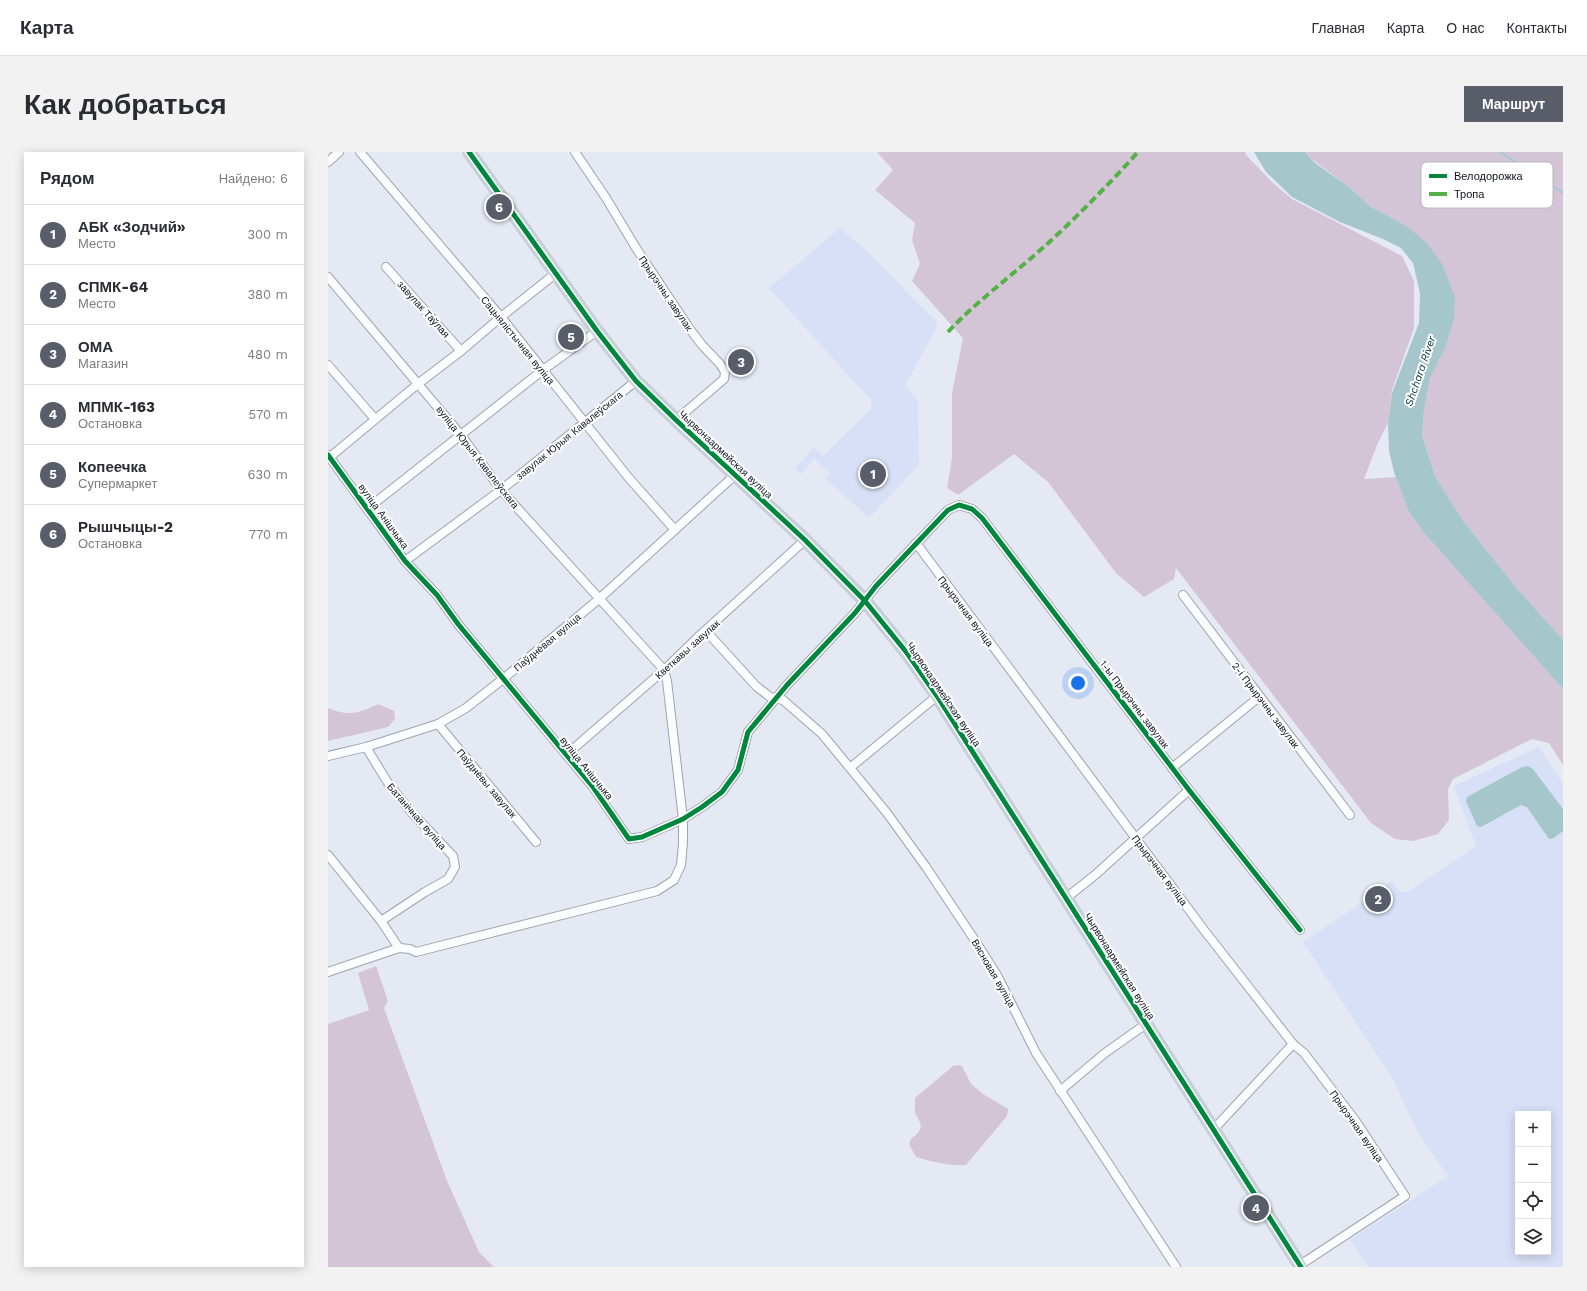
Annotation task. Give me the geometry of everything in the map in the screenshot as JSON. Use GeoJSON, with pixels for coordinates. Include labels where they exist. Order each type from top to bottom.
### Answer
{"type":"FeatureCollection","features":[{"type":"Feature","properties":{"kind":"highway","name":"Чырвонаармейская вуліца"},"geometry":{"type":"LineString","coordinates":[[469,152],[555,274],[636,381],[805,540],[866,601],[908,653],[937,696],[1300,1266]]}},
{"type":"Feature","properties":{"kind":"street"},"geometry":{"type":"LineString","coordinates":[[328,162],[340,152]]}},
{"type":"Feature","properties":{"kind":"street","name":"Сацыялістычная вуліца"},"geometry":{"type":"LineString","coordinates":[[360,152],[501,317],[628,477],[675,530]]}},
{"type":"Feature","properties":{"kind":"street","name":"Прырэчны завулак"},"geometry":{"type":"LineString","coordinates":[[575,152],[689,328],[725,372],[724,379],[676,420]]}},
{"type":"Feature","properties":{"kind":"street","name":"завулак Таўлая"},"geometry":{"type":"LineString","coordinates":[[386,267],[461,351]]}},
{"type":"Feature","properties":{"kind":"street"},"geometry":{"type":"LineString","coordinates":[[329,456],[555,274]]}},
{"type":"Feature","properties":{"kind":"street","name":"вуліца Юрыя Кавалеўскага"},"geometry":{"type":"LineString","coordinates":[[328,276],[461,435],[501,490],[664,670]]}},
{"type":"Feature","properties":{"kind":"street"},"geometry":{"type":"LineString","coordinates":[[367,509],[543,370],[597,331]]}},
{"type":"Feature","properties":{"kind":"street"},"geometry":{"type":"LineString","coordinates":[[328,366],[375,419]]}},
{"type":"Feature","properties":{"kind":"street","name":"завулак Юрыя Кавалеўскага"},"geometry":{"type":"LineString","coordinates":[[405,561],[501,490],[636,381]]}},
{"type":"Feature","properties":{"kind":"street","name":"вуліца Анішчыка"},"geometry":{"type":"LineString","coordinates":[[329,456],[405,561],[437,595],[458,624],[593,787],[629,839],[642,837],[683,819],[702,808],[722,792],[738,770],[748,732],[780,699],[786,685],[866,601],[876,586],[948,510]]}},
{"type":"Feature","properties":{"kind":"street","name":"Паўднёвая вуліца"},"geometry":{"type":"LineString","coordinates":[[328,756],[366,747],[438,724],[466,708],[503,679],[599,598],[735,475]]}},
{"type":"Feature","properties":{"kind":"street","name":"1-ы Прырэчны завулак"},"geometry":{"type":"LineString","coordinates":[[948,510],[959,505],[972,509],[982,518],[1172,768],[1300,930]]}},
{"type":"Feature","properties":{"kind":"street","name":"Кветкавы завулак"},"geometry":{"type":"LineString","coordinates":[[566,755],[664,670],[805,540]]}},
{"type":"Feature","properties":{"kind":"street","name":"Прырэчная вуліца"},"geometry":{"type":"LineString","coordinates":[[916,543],[1204,930],[1293,1044],[1304,1053],[1355,1120],[1405,1196],[1300,1266]]}},
{"type":"Feature","properties":{"kind":"street","name":"2-і Прырэчны завулак"},"geometry":{"type":"LineString","coordinates":[[1183,595],[1350,815]]}},
{"type":"Feature","properties":{"kind":"street","name":"Вясновая вуліца"},"geometry":{"type":"LineString","coordinates":[[706,631],[756,686],[770,697],[780,699],[822,734],[851,767],[887,813],[976,942],[998,977],[1036,1053],[1176,1267]]}},
{"type":"Feature","properties":{"kind":"street"},"geometry":{"type":"LineString","coordinates":[[328,972],[399,948],[410,949],[416,952],[657,891],[674,880],[680,864],[683,844],[683,819],[667,681],[664,670]]}},
{"type":"Feature","properties":{"kind":"street"},"geometry":{"type":"LineString","coordinates":[[851,767],[937,696]]}},
{"type":"Feature","properties":{"kind":"street"},"geometry":{"type":"LineString","coordinates":[[1172,768],[1259,697]]}},
{"type":"Feature","properties":{"kind":"street","name":"Паўднёвы завулак"},"geometry":{"type":"LineString","coordinates":[[438,724],[536,842]]}},
{"type":"Feature","properties":{"kind":"street","name":"Батанічная вуліца"},"geometry":{"type":"LineString","coordinates":[[366,747],[388,783],[407,807],[453,856],[455,867],[448,879],[425,892],[381,921]]}},
{"type":"Feature","properties":{"kind":"street"},"geometry":{"type":"LineString","coordinates":[[1066,898],[1095,875],[1189,790]]}},
{"type":"Feature","properties":{"kind":"street"},"geometry":{"type":"LineString","coordinates":[[328,856],[381,921],[399,948]]}},
{"type":"Feature","properties":{"kind":"street"},"geometry":{"type":"LineString","coordinates":[[1060,1091],[1105,1052],[1146,1024]]}},
{"type":"Feature","properties":{"kind":"street"},"geometry":{"type":"LineString","coordinates":[[1213,1130],[1293,1044]]}},
{"type":"Feature","properties":{"kind":"shaded area"},"geometry":{"type":"Polygon","coordinates":[[[877,152],[1245,152],[1246,155],[1274,184],[1292,199],[1402,256],[1414,281],[1414,328],[1392,390],[1388,423],[1377,445],[1364,479],[1396,477],[1408,510],[1424,533],[1563,689],[1563,765],[1549,743],[1532,739],[1453,779],[1448,789],[1449,820],[1438,834],[1413,841],[1395,839],[1371,823],[1176,568],[1174,579],[1144,597],[1116,573],[1048,482],[1014,454],[958,495],[947,488],[952,458],[952,393],[963,338],[912,281],[920,264],[912,240],[915,223],[875,190],[893,170],[877,152]]]}},
{"type":"Feature","properties":{"kind":"shaded area"},"geometry":{"type":"Polygon","coordinates":[[[1305,152],[1563,152],[1563,640],[1514,585],[1461,518],[1435,476],[1422,435],[1424,410],[1430,378],[1445,348],[1405,225],[1371,207],[1349,187],[1313,160],[1305,152]]]}},
{"type":"Feature","properties":{"kind":"shaded area"},"geometry":{"type":"Polygon","coordinates":[[[840,228],[868,252],[938,324],[905,386],[918,401],[919,465],[869,518],[825,478],[830,473],[814,459],[801,474],[795,469],[813,448],[823,456],[871,409],[871,400],[769,288],[840,228]]]}},
{"type":"Feature","properties":{"kind":"shaded area"},"geometry":{"type":"Polygon","coordinates":[[[378,704],[394,711],[395,719],[388,727],[328,741],[328,708],[335,711],[354,713],[378,704]]]}},
{"type":"Feature","properties":{"kind":"shaded area"},"geometry":{"type":"Polygon","coordinates":[[[1539,747],[1563,784],[1563,1267],[1368,1267],[1350,1240],[1448,1176],[1417,1131],[1393,1079],[1303,942],[1379,891],[1377,888],[1381,885],[1383,887],[1392,881],[1400,892],[1409,891],[1476,846],[1454,786],[1539,747]]]}},
{"type":"Feature","properties":{"kind":"shaded area"},"geometry":{"type":"Polygon","coordinates":[[[376,966],[388,1001],[384,1008],[447,1181],[479,1252],[494,1267],[328,1267],[328,1024],[369,1010],[358,973],[376,966]]]}},
{"type":"Feature","properties":{"kind":"shaded area"},"geometry":{"type":"Polygon","coordinates":[[[953,1066],[962,1066],[971,1084],[983,1094],[1008,1109],[1007,1116],[966,1165],[953,1165],[916,1157],[909,1144],[911,1139],[919,1132],[921,1125],[915,1112],[915,1098],[953,1066]]]}},
{"type":"Feature","properties":{"kind":"water","name":"Shchara River"},"geometry":{"type":"Polygon","coordinates":[[[1254,152],[1305,152],[1315,163],[1349,187],[1371,207],[1405,225],[1427,243],[1442,264],[1455,297],[1454,319],[1445,348],[1430,378],[1424,410],[1422,435],[1435,476],[1461,518],[1514,585],[1563,640],[1563,689],[1424,533],[1408,510],[1394,472],[1389,451],[1388,423],[1392,393],[1419,323],[1420,293],[1413,263],[1401,248],[1383,239],[1340,222],[1292,197],[1266,172],[1254,152]]]}},
{"type":"Feature","properties":{"kind":"water"},"geometry":{"type":"Polygon","coordinates":[[[1528,766],[1533,769],[1563,809],[1563,831],[1554,838],[1549,839],[1527,807],[1521,805],[1481,827],[1477,826],[1466,801],[1467,797],[1522,767],[1528,766]]]}},
{"type":"Feature","properties":{"kind":"waterway"},"geometry":{"type":"LineString","coordinates":[[1500,152],[1515,162]]}},
{"type":"Feature","properties":{"kind":"waterway"},"geometry":{"type":"LineString","coordinates":[[1553,186],[1563,193]]}},
{"type":"Feature","properties":{"kind":"marked path"},"geometry":{"type":"LineString","coordinates":[[948,332],[971,309],[1058,234],[1093,200],[1138,152]]}},
{"type":"Feature","properties":{"kind":"cycle path"},"geometry":{"type":"LineString","coordinates":[[469,152],[597,331],[636,381],[805,540],[865,601],[907,653],[937,696],[1301,1267]]}},
{"type":"Feature","properties":{"kind":"cycle path"},"geometry":{"type":"LineString","coordinates":[[328,455],[405,561],[437,595],[458,624],[593,787],[629,839],[642,837],[683,819],[722,792],[738,770],[748,732],[787,685],[855,613],[876,586],[948,510],[959,505],[972,509],[982,518],[1189,790],[1300,930]]}},
{"type":"Feature","properties":{"kind":"place","name":"Рышчыцы-2"},"geometry":{"type":"Point","coordinates":[499,207]}},
{"type":"Feature","properties":{"kind":"place","name":"Копеечка"},"geometry":{"type":"Point","coordinates":[571,337]}},
{"type":"Feature","properties":{"kind":"place","name":"ОМА"},"geometry":{"type":"Point","coordinates":[741,362]}},
{"type":"Feature","properties":{"kind":"place","name":"АБК «Зодчий»"},"geometry":{"type":"Point","coordinates":[873,474]}},
{"type":"Feature","properties":{"kind":"place","name":"СПМК-64"},"geometry":{"type":"Point","coordinates":[1378,899]}},
{"type":"Feature","properties":{"kind":"place","name":"МПМК-163"},"geometry":{"type":"Point","coordinates":[1256,1208]}}]}
